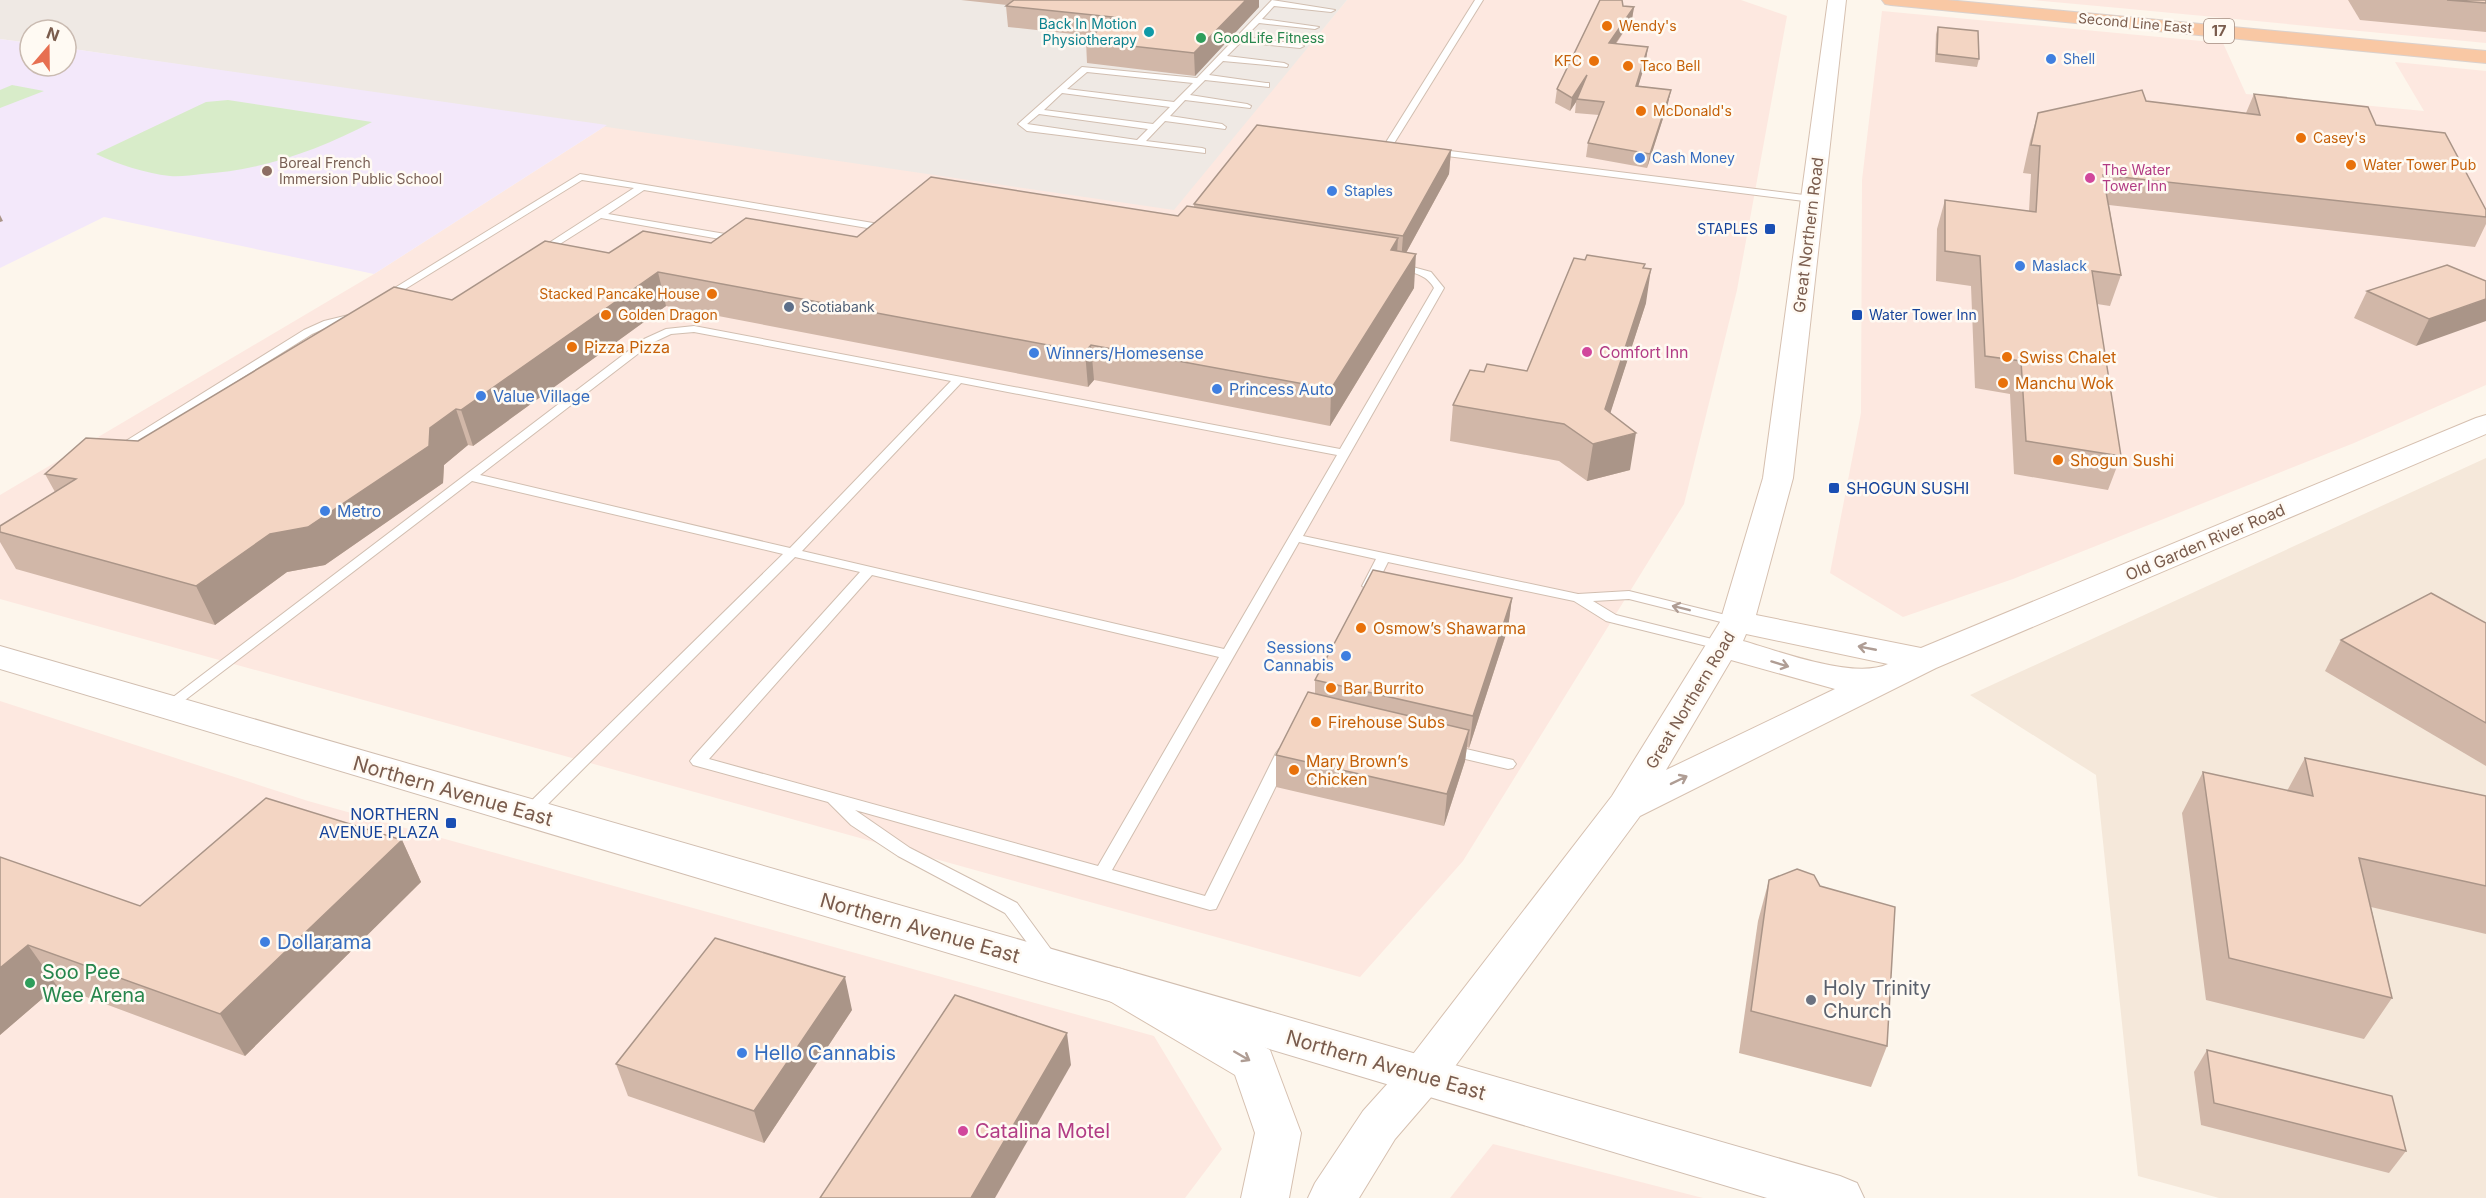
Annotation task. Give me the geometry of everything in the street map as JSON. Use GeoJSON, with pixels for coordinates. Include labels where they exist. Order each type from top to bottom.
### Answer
{"type":"FeatureCollection","features":[{"type":"Feature","properties":{"kind":"highway","name":"Second Line East"},"geometry":{"type":"LineString","coordinates":[[1891,0],[2486,57]]}},
{"type":"Feature","properties":{"kind":"highway"},"geometry":{"type":"LineString","coordinates":[[1929,0],[1951,6]]}},
{"type":"Feature","properties":{"kind":"main road","name":"Great Northern Road"},"geometry":{"type":"LineString","coordinates":[[1332,1198],[1379,1125],[1423,1075],[1626,806],[1731,634],[1778,478],[1837,0]]}},
{"type":"Feature","properties":{"kind":"main road","name":"Old Garden River Road"},"geometry":{"type":"LineString","coordinates":[[1731,634],[1828,677],[1880,681],[1924,660],[2486,424]]}},
{"type":"Feature","properties":{"kind":"main road"},"geometry":{"type":"LineString","coordinates":[[1731,634],[1924,660]]}},
{"type":"Feature","properties":{"kind":"main road","name":"Northern Avenue East"},"geometry":{"type":"LineString","coordinates":[[0,657],[1840,1198]]}},
{"type":"Feature","properties":{"kind":"main road"},"geometry":{"type":"LineString","coordinates":[[1626,806],[1880,681]]}},
{"type":"Feature","properties":{"kind":"main road"},"geometry":{"type":"LineString","coordinates":[[1118,985],[1254,1063],[1278,1133],[1265,1198]]}},
{"type":"Feature","properties":{"kind":"lane"},"geometry":{"type":"LineString","coordinates":[[1411,150],[1387,147],[1479,0]]}},
{"type":"Feature","properties":{"kind":"lane"},"geometry":{"type":"LineString","coordinates":[[1139,143],[1274,2],[1330,10]]}},
{"type":"Feature","properties":{"kind":"lane"},"geometry":{"type":"LineString","coordinates":[[1256,20],[1315,27]]}},
{"type":"Feature","properties":{"kind":"lane"},"geometry":{"type":"LineString","coordinates":[[1238,39],[1300,46]]}},
{"type":"Feature","properties":{"kind":"lane"},"geometry":{"type":"LineString","coordinates":[[1221,58],[1284,65]]}},
{"type":"Feature","properties":{"kind":"lane"},"geometry":{"type":"LineString","coordinates":[[1202,151],[1027,128],[1022,124],[1085,69],[1266,85]]}},
{"type":"Feature","properties":{"kind":"lane"},"geometry":{"type":"LineString","coordinates":[[1059,90],[1176,105]]}},
{"type":"Feature","properties":{"kind":"lane"},"geometry":{"type":"LineString","coordinates":[[1183,97],[1247,106]]}},
{"type":"Feature","properties":{"kind":"lane"},"geometry":{"type":"LineString","coordinates":[[1036,111],[1155,127]]}},
{"type":"Feature","properties":{"kind":"lane"},"geometry":{"type":"LineString","coordinates":[[1163,118],[1222,127]]}},
{"type":"Feature","properties":{"kind":"lane"},"geometry":{"type":"LineString","coordinates":[[1423,151],[1812,199]]}},
{"type":"Feature","properties":{"kind":"lane"},"geometry":{"type":"LineString","coordinates":[[372,305],[580,177],[883,224],[870,235]]}},
{"type":"Feature","properties":{"kind":"lane"},"geometry":{"type":"LineString","coordinates":[[530,260],[642,188]]}},
{"type":"Feature","properties":{"kind":"lane"},"geometry":{"type":"LineString","coordinates":[[599,215],[750,241]]}},
{"type":"Feature","properties":{"kind":"lane"},"geometry":{"type":"LineString","coordinates":[[1102,873],[1439,288],[1435,280],[1425,273],[1384,264]]}},
{"type":"Feature","properties":{"kind":"lane"},"geometry":{"type":"LineString","coordinates":[[111,454],[308,332],[328,323],[360,314]]}},
{"type":"Feature","properties":{"kind":"lane"},"geometry":{"type":"LineString","coordinates":[[167,707],[472,477],[648,340],[660,333],[675,329],[694,329],[1344,453]]}},
{"type":"Feature","properties":{"kind":"lane"},"geometry":{"type":"LineString","coordinates":[[529,813],[793,552],[959,379]]}},
{"type":"Feature","properties":{"kind":"lane"},"geometry":{"type":"LineString","coordinates":[[472,477],[1228,655]]}},
{"type":"Feature","properties":{"kind":"lane"},"geometry":{"type":"LineString","coordinates":[[1296,538],[1578,598],[1629,595],[1731,634]]}},
{"type":"Feature","properties":{"kind":"lane"},"geometry":{"type":"LineString","coordinates":[[1362,599],[1384,557]]}},
{"type":"Feature","properties":{"kind":"lane"},"geometry":{"type":"LineString","coordinates":[[869,570],[698,761],[1210,904],[1266,785],[1293,736]]}},
{"type":"Feature","properties":{"kind":"lane"},"geometry":{"type":"LineString","coordinates":[[1578,598],[1611,618],[1731,634]]}},
{"type":"Feature","properties":{"kind":"lane"},"geometry":{"type":"LineString","coordinates":[[1428,745],[1508,764]]}},
{"type":"Feature","properties":{"kind":"lane"},"geometry":{"type":"LineString","coordinates":[[833,798],[857,821],[904,852],[1011,908],[1055,967]]}},
{"type":"Feature","properties":{"kind":"shaded area"},"geometry":{"type":"Polygon","coordinates":[[[0,0],[1347,0],[1174,210],[78,50],[78,18],[18,18],[18,41],[0,39],[0,0]]]}},
{"type":"Feature","properties":{"kind":"shaded area"},"geometry":{"type":"Polygon","coordinates":[[[1347,0],[1741,0],[1787,16],[1737,290],[1684,504],[1463,861],[1360,977],[0,599],[0,495],[374,274],[607,125],[1173,209],[1347,0]]]}},
{"type":"Feature","properties":{"kind":"shaded area"},"geometry":{"type":"Polygon","coordinates":[[[2032,0],[2486,0],[2486,43],[2119,8],[2032,0]]]}},
{"type":"Feature","properties":{"kind":"shaded area"},"geometry":{"type":"Polygon","coordinates":[[[1882,11],[2223,43],[2246,94],[2424,111],[2395,62],[2486,71],[2486,385],[2354,443],[2013,579],[1903,617],[1830,573],[1861,413],[1862,180],[1882,11]]]}},
{"type":"Feature","properties":{"kind":"shaded area","name":"Boreal French Immersion Public School"},"geometry":{"type":"Polygon","coordinates":[[[0,39],[18,41],[18,78],[78,78],[78,50],[607,125],[374,274],[104,217],[0,268],[0,39]]]}},
{"type":"Feature","properties":{"kind":"shaded area"},"geometry":{"type":"Polygon","coordinates":[[[2486,458],[2486,1198],[2219,1198],[2138,1176],[2096,775],[1970,695],[2486,458]]]}},
{"type":"Feature","properties":{"kind":"shaded area"},"geometry":{"type":"Polygon","coordinates":[[[0,701],[308,801],[1154,1036],[1222,1149],[1185,1198],[0,1198],[0,701]]]}},
{"type":"Feature","properties":{"kind":"shaded area"},"geometry":{"type":"Polygon","coordinates":[[[1493,1144],[1703,1198],[1450,1198],[1493,1144]]]}},
{"type":"Feature","properties":{"kind":"green space"},"geometry":{"type":"Polygon","coordinates":[[[12,85],[44,91],[0,108],[0,90],[12,85]]]}},
{"type":"Feature","properties":{"kind":"green space"},"geometry":{"type":"Polygon","coordinates":[[[228,100],[372,122],[311,150],[269,163],[225,172],[170,176],[132,168],[96,154],[206,102],[228,100]]]}},
{"type":"Feature","properties":{"kind":"building"},"geometry":{"type":"Polygon","coordinates":[[[1014,0],[1246,0],[1194,53],[1086,41],[1113,17],[1006,6],[1014,0]]]}},
{"type":"Feature","properties":{"kind":"building"},"geometry":{"type":"Polygon","coordinates":[[[1600,0],[1622,0],[1623,6],[1634,7],[1609,43],[1648,47],[1636,86],[1671,90],[1650,154],[1588,143],[1604,102],[1577,99],[1587,75],[1572,98],[1557,89],[1600,0]]]}},
{"type":"Feature","properties":{"kind":"building"},"geometry":{"type":"Polygon","coordinates":[[[2447,0],[2486,0],[2486,3],[2447,0]]]}},
{"type":"Feature","properties":{"kind":"building"},"geometry":{"type":"Polygon","coordinates":[[[1938,27],[1978,31],[1979,59],[1937,54],[1938,27]]]}},
{"type":"Feature","properties":{"kind":"building"},"geometry":{"type":"Polygon","coordinates":[[[2142,90],[2146,101],[2260,115],[2254,94],[2368,107],[2376,125],[2445,133],[2486,210],[2486,217],[2103,175],[2121,275],[2092,271],[2121,456],[2026,441],[2021,361],[1985,356],[1980,256],[1945,251],[1945,200],[2036,212],[2040,146],[2031,145],[2038,113],[2142,90]]]}},
{"type":"Feature","properties":{"kind":"building","name":"Staples"},"geometry":{"type":"Polygon","coordinates":[[[1257,125],[1451,150],[1403,236],[1194,204],[1257,125]]]}},
{"type":"Feature","properties":{"kind":"building"},"geometry":{"type":"Polygon","coordinates":[[[931,177],[1178,216],[1187,206],[1398,238],[1391,250],[1416,254],[1331,389],[1091,345],[1085,352],[658,272],[461,410],[456,409],[430,428],[429,446],[308,527],[270,534],[196,586],[0,532],[0,526],[76,479],[45,474],[86,438],[138,441],[394,287],[452,300],[545,241],[609,253],[643,231],[711,243],[746,218],[857,237],[931,177]]]}},
{"type":"Feature","properties":{"kind":"building","name":"Comfort Inn"},"geometry":{"type":"Polygon","coordinates":[[[1587,255],[1645,264],[1643,268],[1651,269],[1605,409],[1636,433],[1593,444],[1564,424],[1453,405],[1470,370],[1484,372],[1487,364],[1527,371],[1574,258],[1585,260],[1587,255]]]}},
{"type":"Feature","properties":{"kind":"building"},"geometry":{"type":"Polygon","coordinates":[[[2447,265],[2486,281],[2486,299],[2429,319],[2367,291],[2447,265]]]}},
{"type":"Feature","properties":{"kind":"building"},"geometry":{"type":"Polygon","coordinates":[[[1373,570],[1512,598],[1473,716],[1315,680],[1373,570]]]}},
{"type":"Feature","properties":{"kind":"building"},"geometry":{"type":"Polygon","coordinates":[[[2431,593],[2486,623],[2486,723],[2341,640],[2431,593]]]}},
{"type":"Feature","properties":{"kind":"building"},"geometry":{"type":"Polygon","coordinates":[[[1308,692],[1469,730],[1447,794],[1276,755],[1308,692]]]}},
{"type":"Feature","properties":{"kind":"building"},"geometry":{"type":"Polygon","coordinates":[[[2305,758],[2486,796],[2486,886],[2359,858],[2392,998],[2229,958],[2203,772],[2313,796],[2305,758]]]}},
{"type":"Feature","properties":{"kind":"building"},"geometry":{"type":"Polygon","coordinates":[[[266,798],[402,840],[220,1014],[28,945],[0,968],[0,857],[140,906],[266,798]]]}},
{"type":"Feature","properties":{"kind":"building","name":"Holy Trinity Church"},"geometry":{"type":"Polygon","coordinates":[[[1797,869],[1814,875],[1820,886],[1895,907],[1887,1046],[1751,1011],[1769,880],[1797,869]]]}},
{"type":"Feature","properties":{"kind":"building","name":"Hello Cannabis"},"geometry":{"type":"Polygon","coordinates":[[[715,938],[845,977],[754,1111],[616,1064],[715,938]]]}},
{"type":"Feature","properties":{"kind":"building","name":"Catalina Motel"},"geometry":{"type":"Polygon","coordinates":[[[955,995],[1067,1033],[971,1198],[820,1198],[955,995]]]}},
{"type":"Feature","properties":{"kind":"building"},"geometry":{"type":"Polygon","coordinates":[[[2207,1050],[2392,1096],[2406,1151],[2214,1103],[2207,1050]]]}},
{"type":"Feature","properties":{"kind":"place","name":"Wendy's"},"geometry":{"type":"Point","coordinates":[1607,26]}},
{"type":"Feature","properties":{"kind":"place","name":"Back In Motion Physiotherapy"},"geometry":{"type":"Point","coordinates":[1149,32]}},
{"type":"Feature","properties":{"kind":"place","name":"GoodLife Fitness"},"geometry":{"type":"Point","coordinates":[1201,38]}},
{"type":"Feature","properties":{"kind":"place","name":"Shell"},"geometry":{"type":"Point","coordinates":[2051,59]}},
{"type":"Feature","properties":{"kind":"place","name":"KFC"},"geometry":{"type":"Point","coordinates":[1594,61]}},
{"type":"Feature","properties":{"kind":"place","name":"Taco Bell"},"geometry":{"type":"Point","coordinates":[1628,66]}},
{"type":"Feature","properties":{"kind":"place","name":"McDonald's"},"geometry":{"type":"Point","coordinates":[1641,111]}},
{"type":"Feature","properties":{"kind":"place","name":"Casey's"},"geometry":{"type":"Point","coordinates":[2301,138]}},
{"type":"Feature","properties":{"kind":"place","name":"Cash Money"},"geometry":{"type":"Point","coordinates":[1640,158]}},
{"type":"Feature","properties":{"kind":"place","name":"Water Tower Pub"},"geometry":{"type":"Point","coordinates":[2351,165]}},
{"type":"Feature","properties":{"kind":"place","name":"Boreal French Immersion Public School"},"geometry":{"type":"Point","coordinates":[267,171]}},
{"type":"Feature","properties":{"kind":"place","name":"The Water Tower Inn"},"geometry":{"type":"Point","coordinates":[2090,178]}},
{"type":"Feature","properties":{"kind":"place","name":"Staples"},"geometry":{"type":"Point","coordinates":[1332,191]}},
{"type":"Feature","properties":{"kind":"place","name":"STAPLES"},"geometry":{"type":"Point","coordinates":[1770,229]}},
{"type":"Feature","properties":{"kind":"place","name":"Maslack"},"geometry":{"type":"Point","coordinates":[2020,266]}},
{"type":"Feature","properties":{"kind":"place","name":"Stacked Pancake House"},"geometry":{"type":"Point","coordinates":[712,294]}},
{"type":"Feature","properties":{"kind":"place","name":"Scotiabank"},"geometry":{"type":"Point","coordinates":[789,307]}},
{"type":"Feature","properties":{"kind":"place","name":"Golden Dragon"},"geometry":{"type":"Point","coordinates":[606,315]}},
{"type":"Feature","properties":{"kind":"place","name":"Water Tower Inn"},"geometry":{"type":"Point","coordinates":[1857,315]}},
{"type":"Feature","properties":{"kind":"place","name":"Pizza Pizza"},"geometry":{"type":"Point","coordinates":[572,347]}},
{"type":"Feature","properties":{"kind":"place","name":"Comfort Inn"},"geometry":{"type":"Point","coordinates":[1587,352]}},
{"type":"Feature","properties":{"kind":"place","name":"Winners/Homesense"},"geometry":{"type":"Point","coordinates":[1034,353]}},
{"type":"Feature","properties":{"kind":"place","name":"Swiss Chalet"},"geometry":{"type":"Point","coordinates":[2007,357]}},
{"type":"Feature","properties":{"kind":"place","name":"Manchu Wok"},"geometry":{"type":"Point","coordinates":[2003,383]}},
{"type":"Feature","properties":{"kind":"place","name":"Princess Auto"},"geometry":{"type":"Point","coordinates":[1217,389]}},
{"type":"Feature","properties":{"kind":"place","name":"Value Village"},"geometry":{"type":"Point","coordinates":[481,396]}},
{"type":"Feature","properties":{"kind":"place","name":"Shogun Sushi"},"geometry":{"type":"Point","coordinates":[2058,460]}},
{"type":"Feature","properties":{"kind":"place","name":"SHOGUN SUSHI"},"geometry":{"type":"Point","coordinates":[1834,488]}},
{"type":"Feature","properties":{"kind":"place","name":"Metro"},"geometry":{"type":"Point","coordinates":[325,511]}},
{"type":"Feature","properties":{"kind":"place","name":"Osmow’s Shawarma"},"geometry":{"type":"Point","coordinates":[1361,628]}},
{"type":"Feature","properties":{"kind":"place","name":"Sessions Cannabis"},"geometry":{"type":"Point","coordinates":[1346,656]}},
{"type":"Feature","properties":{"kind":"place","name":"Bar Burrito"},"geometry":{"type":"Point","coordinates":[1331,688]}},
{"type":"Feature","properties":{"kind":"place","name":"Firehouse Subs"},"geometry":{"type":"Point","coordinates":[1316,722]}},
{"type":"Feature","properties":{"kind":"place","name":"Mary Brown’s Chicken"},"geometry":{"type":"Point","coordinates":[1294,770]}},
{"type":"Feature","properties":{"kind":"place","name":"NORTHERN AVENUE PLAZA"},"geometry":{"type":"Point","coordinates":[451,823]}},
{"type":"Feature","properties":{"kind":"place","name":"Dollarama"},"geometry":{"type":"Point","coordinates":[265,942]}},
{"type":"Feature","properties":{"kind":"place","name":"Soo Pee Wee Arena"},"geometry":{"type":"Point","coordinates":[30,983]}},
{"type":"Feature","properties":{"kind":"place","name":"Holy Trinity Church"},"geometry":{"type":"Point","coordinates":[1811,1000]}},
{"type":"Feature","properties":{"kind":"place","name":"Hello Cannabis"},"geometry":{"type":"Point","coordinates":[742,1053]}},
{"type":"Feature","properties":{"kind":"place","name":"Catalina Motel"},"geometry":{"type":"Point","coordinates":[963,1131]}}]}
